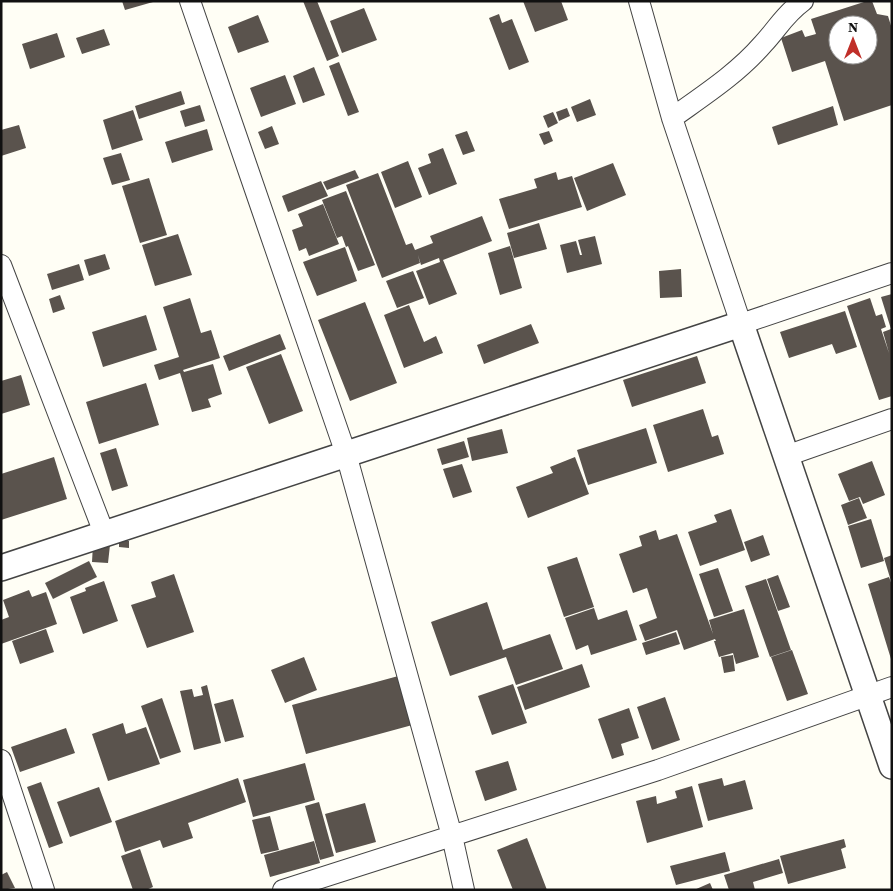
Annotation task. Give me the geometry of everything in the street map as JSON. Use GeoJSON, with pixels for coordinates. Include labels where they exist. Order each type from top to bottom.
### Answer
{"type":"FeatureCollection","features":[{"type":"Feature","properties":{"kind":"street"},"geometry":{"type":"LineString","coordinates":[[190,1],[346,454],[452,836],[464,890]]}},
{"type":"Feature","properties":{"kind":"street"},"geometry":{"type":"LineString","coordinates":[[672,118],[726,80],[763,44],[788,12],[803,1]]}},
{"type":"Feature","properties":{"kind":"street"},"geometry":{"type":"LineString","coordinates":[[641,2],[672,118],[892,766]]}},
{"type":"Feature","properties":{"kind":"street"},"geometry":{"type":"LineString","coordinates":[[1,264],[104,533]]}},
{"type":"Feature","properties":{"kind":"street"},"geometry":{"type":"LineString","coordinates":[[1,568],[892,273]]}},
{"type":"Feature","properties":{"kind":"street"},"geometry":{"type":"LineString","coordinates":[[786,456],[892,419]]}},
{"type":"Feature","properties":{"kind":"street"},"geometry":{"type":"LineString","coordinates":[[282,890],[658,770],[892,687]]}},
{"type":"Feature","properties":{"kind":"street"},"geometry":{"type":"LineString","coordinates":[[1,760],[44,890]]}},
{"type":"Feature","properties":{"kind":"building"},"geometry":{"type":"Polygon","coordinates":[[[122,1],[153,1],[153,2],[125,10],[122,1]]]}},
{"type":"Feature","properties":{"kind":"building"},"geometry":{"type":"Polygon","coordinates":[[[303,1],[317,1],[339,56],[327,61],[303,1]]]}},
{"type":"Feature","properties":{"kind":"building"},"geometry":{"type":"Polygon","coordinates":[[[523,1],[561,1],[568,20],[535,32],[523,1]]]}},
{"type":"Feature","properties":{"kind":"building"},"geometry":{"type":"Polygon","coordinates":[[[872,1],[877,14],[888,16],[892,29],[892,105],[844,121],[825,61],[792,72],[781,38],[802,30],[805,37],[816,34],[811,19],[872,1]]]}},
{"type":"Feature","properties":{"kind":"building"},"geometry":{"type":"Polygon","coordinates":[[[364,8],[377,40],[342,53],[330,21],[364,8]]]}},
{"type":"Feature","properties":{"kind":"building"},"geometry":{"type":"Polygon","coordinates":[[[499,14],[502,23],[512,19],[529,62],[509,70],[489,18],[499,14]]]}},
{"type":"Feature","properties":{"kind":"building"},"geometry":{"type":"Polygon","coordinates":[[[258,15],[269,42],[238,53],[228,27],[258,15]]]}},
{"type":"Feature","properties":{"kind":"building"},"geometry":{"type":"Polygon","coordinates":[[[104,29],[110,45],[82,54],[76,38],[104,29]]]}},
{"type":"Feature","properties":{"kind":"building"},"geometry":{"type":"Polygon","coordinates":[[[57,33],[65,57],[30,69],[22,44],[57,33]]]}},
{"type":"Feature","properties":{"kind":"building"},"geometry":{"type":"Polygon","coordinates":[[[339,62],[359,112],[348,116],[329,66],[339,62]]]}},
{"type":"Feature","properties":{"kind":"building"},"geometry":{"type":"Polygon","coordinates":[[[314,67],[325,95],[303,103],[293,76],[314,67]]]}},
{"type":"Feature","properties":{"kind":"building"},"geometry":{"type":"Polygon","coordinates":[[[285,75],[296,104],[261,117],[250,88],[285,75]]]}},
{"type":"Feature","properties":{"kind":"building"},"geometry":{"type":"Polygon","coordinates":[[[181,91],[185,104],[139,119],[135,106],[181,91]]]}},
{"type":"Feature","properties":{"kind":"building"},"geometry":{"type":"Polygon","coordinates":[[[590,99],[596,115],[577,122],[571,107],[590,99]]]}},
{"type":"Feature","properties":{"kind":"building"},"geometry":{"type":"Polygon","coordinates":[[[200,105],[205,121],[185,127],[180,111],[200,105]]]}},
{"type":"Feature","properties":{"kind":"building"},"geometry":{"type":"Polygon","coordinates":[[[833,106],[838,125],[778,145],[772,127],[833,106]]]}},
{"type":"Feature","properties":{"kind":"building"},"geometry":{"type":"Polygon","coordinates":[[[567,108],[570,116],[559,121],[556,112],[567,108]]]}},
{"type":"Feature","properties":{"kind":"building"},"geometry":{"type":"Polygon","coordinates":[[[133,110],[143,140],[112,150],[103,120],[133,110]]]}},
{"type":"Feature","properties":{"kind":"building"},"geometry":{"type":"Polygon","coordinates":[[[553,112],[558,123],[548,128],[543,116],[553,112]]]}},
{"type":"Feature","properties":{"kind":"building"},"geometry":{"type":"Polygon","coordinates":[[[19,125],[26,148],[1,156],[1,130],[19,125]]]}},
{"type":"Feature","properties":{"kind":"building"},"geometry":{"type":"Polygon","coordinates":[[[272,126],[279,144],[265,149],[258,132],[272,126]]]}},
{"type":"Feature","properties":{"kind":"building"},"geometry":{"type":"Polygon","coordinates":[[[207,129],[213,150],[172,163],[165,142],[207,129]]]}},
{"type":"Feature","properties":{"kind":"building"},"geometry":{"type":"Polygon","coordinates":[[[467,131],[475,151],[463,155],[455,135],[467,131]]]}},
{"type":"Feature","properties":{"kind":"building"},"geometry":{"type":"Polygon","coordinates":[[[549,131],[553,141],[544,145],[539,134],[549,131]]]}},
{"type":"Feature","properties":{"kind":"building"},"geometry":{"type":"Polygon","coordinates":[[[443,148],[457,184],[429,195],[418,168],[431,163],[428,154],[443,148]]]}},
{"type":"Feature","properties":{"kind":"building"},"geometry":{"type":"Polygon","coordinates":[[[121,153],[130,180],[112,185],[103,158],[121,153]]]}},
{"type":"Feature","properties":{"kind":"building"},"geometry":{"type":"Polygon","coordinates":[[[408,161],[422,197],[395,208],[381,172],[408,161]]]}},
{"type":"Feature","properties":{"kind":"building"},"geometry":{"type":"Polygon","coordinates":[[[613,163],[626,195],[587,211],[574,178],[613,163]]]}},
{"type":"Feature","properties":{"kind":"building"},"geometry":{"type":"Polygon","coordinates":[[[355,170],[359,178],[327,190],[323,182],[355,170]]]}},
{"type":"Feature","properties":{"kind":"building"},"geometry":{"type":"Polygon","coordinates":[[[556,172],[558,180],[572,176],[582,207],[509,229],[499,199],[537,188],[534,179],[556,172]]]}},
{"type":"Feature","properties":{"kind":"building"},"geometry":{"type":"Polygon","coordinates":[[[378,173],[406,245],[412,243],[415,250],[433,243],[430,236],[482,216],[492,241],[443,260],[457,294],[429,305],[416,271],[440,262],[439,258],[421,265],[418,255],[420,263],[382,278],[346,185],[378,173]]]}},
{"type":"Feature","properties":{"kind":"building"},"geometry":{"type":"Polygon","coordinates":[[[149,178],[167,235],[140,243],[122,186],[149,178]]]}},
{"type":"Feature","properties":{"kind":"building"},"geometry":{"type":"Polygon","coordinates":[[[321,181],[328,196],[288,212],[282,196],[321,181]]]}},
{"type":"Feature","properties":{"kind":"building"},"geometry":{"type":"Polygon","coordinates":[[[346,191],[375,265],[358,271],[342,236],[337,238],[322,200],[346,191]]]}},
{"type":"Feature","properties":{"kind":"building"},"geometry":{"type":"Polygon","coordinates":[[[323,204],[339,244],[309,256],[306,248],[299,251],[292,230],[303,226],[298,214],[323,204]]]}},
{"type":"Feature","properties":{"kind":"building"},"geometry":{"type":"Polygon","coordinates":[[[539,223],[547,249],[514,258],[507,233],[539,223]]]}},
{"type":"Feature","properties":{"kind":"building"},"geometry":{"type":"Polygon","coordinates":[[[178,234],[192,275],[155,286],[142,245],[178,234]]]}},
{"type":"Feature","properties":{"kind":"building"},"geometry":{"type":"Polygon","coordinates":[[[595,236],[602,264],[567,273],[560,245],[576,241],[580,255],[582,255],[578,240],[595,236]]]}},
{"type":"Feature","properties":{"kind":"building"},"geometry":{"type":"Polygon","coordinates":[[[510,246],[522,288],[500,295],[488,253],[510,246]]]}},
{"type":"Feature","properties":{"kind":"building"},"geometry":{"type":"Polygon","coordinates":[[[345,247],[357,281],[317,296],[303,262],[345,247]]]}},
{"type":"Feature","properties":{"kind":"building"},"geometry":{"type":"Polygon","coordinates":[[[105,254],[110,269],[89,276],[84,260],[105,254]]]}},
{"type":"Feature","properties":{"kind":"building"},"geometry":{"type":"Polygon","coordinates":[[[79,264],[84,280],[52,290],[47,274],[79,264]]]}},
{"type":"Feature","properties":{"kind":"building"},"geometry":{"type":"Polygon","coordinates":[[[681,269],[682,297],[660,298],[659,271],[681,269]]]}},
{"type":"Feature","properties":{"kind":"building"},"geometry":{"type":"Polygon","coordinates":[[[413,271],[424,298],[397,308],[386,281],[413,271]]]}},
{"type":"Feature","properties":{"kind":"building"},"geometry":{"type":"Polygon","coordinates":[[[892,294],[892,396],[879,400],[847,306],[870,298],[876,316],[882,314],[886,327],[881,329],[889,353],[883,332],[891,329],[881,297],[892,294]]]}},
{"type":"Feature","properties":{"kind":"building"},"geometry":{"type":"Polygon","coordinates":[[[60,295],[65,309],[53,313],[49,299],[60,295]]]}},
{"type":"Feature","properties":{"kind":"building"},"geometry":{"type":"Polygon","coordinates":[[[190,298],[201,333],[211,330],[220,358],[183,370],[184,372],[213,364],[222,394],[208,399],[211,407],[192,412],[180,373],[159,380],[154,365],[179,357],[163,307],[190,298]]]}},
{"type":"Feature","properties":{"kind":"building"},"geometry":{"type":"Polygon","coordinates":[[[365,302],[397,383],[350,401],[318,320],[365,302]]]}},
{"type":"Feature","properties":{"kind":"building"},"geometry":{"type":"Polygon","coordinates":[[[409,305],[424,342],[436,336],[443,353],[404,368],[384,315],[409,305]]]}},
{"type":"Feature","properties":{"kind":"building"},"geometry":{"type":"Polygon","coordinates":[[[845,311],[857,347],[836,354],[832,344],[789,358],[780,332],[845,311]]]}},
{"type":"Feature","properties":{"kind":"building"},"geometry":{"type":"Polygon","coordinates":[[[146,315],[157,350],[103,367],[92,332],[146,315]]]}},
{"type":"Feature","properties":{"kind":"building"},"geometry":{"type":"Polygon","coordinates":[[[531,324],[539,343],[484,364],[477,345],[531,324]]]}},
{"type":"Feature","properties":{"kind":"building"},"geometry":{"type":"Polygon","coordinates":[[[280,334],[286,349],[229,371],[223,356],[280,334]]]}},
{"type":"Feature","properties":{"kind":"building"},"geometry":{"type":"Polygon","coordinates":[[[281,354],[303,411],[269,424],[246,367],[281,354]]]}},
{"type":"Feature","properties":{"kind":"building"},"geometry":{"type":"Polygon","coordinates":[[[697,356],[706,383],[632,407],[623,380],[697,356]]]}},
{"type":"Feature","properties":{"kind":"building"},"geometry":{"type":"Polygon","coordinates":[[[21,375],[30,405],[1,414],[1,381],[21,375]]]}},
{"type":"Feature","properties":{"kind":"building"},"geometry":{"type":"Polygon","coordinates":[[[146,383],[159,425],[99,444],[86,402],[146,383]]]}},
{"type":"Feature","properties":{"kind":"building"},"geometry":{"type":"Polygon","coordinates":[[[703,409],[712,437],[718,435],[724,454],[668,472],[653,425],[703,409]]]}},
{"type":"Feature","properties":{"kind":"building"},"geometry":{"type":"Polygon","coordinates":[[[646,428],[657,463],[588,485],[577,450],[646,428]]]}},
{"type":"Feature","properties":{"kind":"building"},"geometry":{"type":"Polygon","coordinates":[[[502,429],[508,453],[472,461],[467,438],[502,429]]]}},
{"type":"Feature","properties":{"kind":"building"},"geometry":{"type":"Polygon","coordinates":[[[464,441],[469,457],[442,465],[437,449],[464,441]]]}},
{"type":"Feature","properties":{"kind":"building"},"geometry":{"type":"Polygon","coordinates":[[[116,448],[128,486],[112,491],[100,453],[116,448]]]}},
{"type":"Feature","properties":{"kind":"building"},"geometry":{"type":"Polygon","coordinates":[[[54,457],[67,499],[1,520],[1,474],[54,457]]]}},
{"type":"Feature","properties":{"kind":"building"},"geometry":{"type":"Polygon","coordinates":[[[575,457],[589,494],[528,518],[516,487],[553,473],[550,467],[575,457]]]}},
{"type":"Feature","properties":{"kind":"building"},"geometry":{"type":"Polygon","coordinates":[[[872,461],[885,495],[863,504],[860,497],[849,501],[838,474],[872,461]]]}},
{"type":"Feature","properties":{"kind":"building"},"geometry":{"type":"Polygon","coordinates":[[[462,464],[472,492],[453,498],[443,469],[462,464]]]}},
{"type":"Feature","properties":{"kind":"building"},"geometry":{"type":"Polygon","coordinates":[[[859,498],[867,518],[848,525],[841,505],[859,498]]]}},
{"type":"Feature","properties":{"kind":"building"},"geometry":{"type":"Polygon","coordinates":[[[731,509],[745,550],[700,566],[688,532],[717,522],[714,515],[731,509]]]}},
{"type":"Feature","properties":{"kind":"building"},"geometry":{"type":"Polygon","coordinates":[[[871,519],[884,561],[861,568],[848,526],[871,519]]]}},
{"type":"Feature","properties":{"kind":"building"},"geometry":{"type":"Polygon","coordinates":[[[656,530],[659,540],[677,534],[713,634],[709,620],[744,609],[759,657],[736,664],[733,653],[719,657],[715,639],[684,650],[677,630],[645,641],[639,625],[657,618],[647,588],[633,593],[619,554],[642,546],[639,536],[656,530]]]}},
{"type":"Feature","properties":{"kind":"building"},"geometry":{"type":"Polygon","coordinates":[[[763,535],[770,555],[751,562],[744,542],[763,535]]]}},
{"type":"Feature","properties":{"kind":"building"},"geometry":{"type":"Polygon","coordinates":[[[119,541],[129,541],[129,548],[119,547],[119,541]]]}},
{"type":"Feature","properties":{"kind":"building"},"geometry":{"type":"Polygon","coordinates":[[[93,544],[110,545],[108,563],[92,562],[93,544]]]}},
{"type":"Feature","properties":{"kind":"building"},"geometry":{"type":"Polygon","coordinates":[[[892,555],[892,581],[891,581],[884,558],[892,555]]]}},
{"type":"Feature","properties":{"kind":"building"},"geometry":{"type":"Polygon","coordinates":[[[577,557],[594,607],[564,617],[547,567],[577,557]]]}},
{"type":"Feature","properties":{"kind":"building"},"geometry":{"type":"Polygon","coordinates":[[[89,561],[97,577],[53,599],[45,583],[89,561]]]}},
{"type":"Feature","properties":{"kind":"building"},"geometry":{"type":"Polygon","coordinates":[[[718,568],[733,611],[714,617],[699,574],[718,568]]]}},
{"type":"Feature","properties":{"kind":"building"},"geometry":{"type":"Polygon","coordinates":[[[174,574],[194,632],[147,648],[131,605],[156,597],[151,582],[174,574]]]}},
{"type":"Feature","properties":{"kind":"building"},"geometry":{"type":"Polygon","coordinates":[[[778,575],[790,607],[778,611],[767,579],[778,575]]]}},
{"type":"Feature","properties":{"kind":"building"},"geometry":{"type":"Polygon","coordinates":[[[889,577],[892,585],[891,659],[868,584],[889,577]]]}},
{"type":"Feature","properties":{"kind":"building"},"geometry":{"type":"Polygon","coordinates":[[[766,579],[791,650],[770,657],[745,586],[766,579]]]}},
{"type":"Feature","properties":{"kind":"building"},"geometry":{"type":"Polygon","coordinates":[[[104,581],[118,621],[83,634],[70,597],[86,591],[85,588],[104,581]]]}},
{"type":"Feature","properties":{"kind":"building"},"geometry":{"type":"Polygon","coordinates":[[[29,590],[32,597],[46,592],[57,624],[1,644],[1,620],[9,617],[3,600],[29,590]]]}},
{"type":"Feature","properties":{"kind":"building"},"geometry":{"type":"Polygon","coordinates":[[[487,602],[503,650],[550,634],[563,669],[516,685],[506,657],[450,676],[431,622],[487,602]]]}},
{"type":"Feature","properties":{"kind":"building"},"geometry":{"type":"Polygon","coordinates":[[[594,608],[598,620],[627,610],[637,640],[591,655],[588,645],[576,650],[565,618],[594,608]]]}},
{"type":"Feature","properties":{"kind":"building"},"geometry":{"type":"Polygon","coordinates":[[[46,629],[54,652],[20,664],[12,641],[46,629]]]}},
{"type":"Feature","properties":{"kind":"building"},"geometry":{"type":"Polygon","coordinates":[[[676,632],[680,644],[646,655],[642,643],[676,632]]]}},
{"type":"Feature","properties":{"kind":"building"},"geometry":{"type":"Polygon","coordinates":[[[792,650],[808,694],[787,701],[771,657],[792,650]]]}},
{"type":"Feature","properties":{"kind":"building"},"geometry":{"type":"Polygon","coordinates":[[[733,655],[735,671],[724,673],[721,657],[733,655]]]}},
{"type":"Feature","properties":{"kind":"building"},"geometry":{"type":"Polygon","coordinates":[[[304,657],[317,690],[285,703],[271,670],[304,657]]]}},
{"type":"Feature","properties":{"kind":"building"},"geometry":{"type":"Polygon","coordinates":[[[582,664],[590,687],[525,710],[517,687],[582,664]]]}},
{"type":"Feature","properties":{"kind":"building"},"geometry":{"type":"Polygon","coordinates":[[[402,675],[416,724],[306,754],[292,705],[402,675]]]}},
{"type":"Feature","properties":{"kind":"building"},"geometry":{"type":"Polygon","coordinates":[[[513,684],[527,723],[492,735],[478,696],[513,684]]]}},
{"type":"Feature","properties":{"kind":"building"},"geometry":{"type":"Polygon","coordinates":[[[207,685],[221,743],[194,750],[180,691],[192,689],[194,697],[203,695],[201,687],[207,685]]]}},
{"type":"Feature","properties":{"kind":"building"},"geometry":{"type":"Polygon","coordinates":[[[665,697],[680,740],[652,750],[637,707],[665,697]]]}},
{"type":"Feature","properties":{"kind":"building"},"geometry":{"type":"Polygon","coordinates":[[[162,698],[181,752],[160,759],[141,706],[162,698]]]}},
{"type":"Feature","properties":{"kind":"building"},"geometry":{"type":"Polygon","coordinates":[[[233,699],[244,737],[225,742],[214,704],[233,699]]]}},
{"type":"Feature","properties":{"kind":"building"},"geometry":{"type":"Polygon","coordinates":[[[629,708],[639,738],[621,744],[624,755],[612,759],[598,719],[629,708]]]}},
{"type":"Feature","properties":{"kind":"building"},"geometry":{"type":"Polygon","coordinates":[[[123,723],[126,734],[146,727],[160,764],[108,781],[92,734],[123,723]]]}},
{"type":"Feature","properties":{"kind":"building"},"geometry":{"type":"Polygon","coordinates":[[[66,728],[75,753],[20,772],[11,747],[66,728]]]}},
{"type":"Feature","properties":{"kind":"building"},"geometry":{"type":"Polygon","coordinates":[[[508,761],[517,790],[485,801],[475,771],[508,761]]]}},
{"type":"Feature","properties":{"kind":"building"},"geometry":{"type":"Polygon","coordinates":[[[305,763],[315,800],[253,817],[243,780],[305,763]]]}},
{"type":"Feature","properties":{"kind":"building"},"geometry":{"type":"Polygon","coordinates":[[[238,778],[246,802],[188,823],[193,838],[163,848],[160,840],[125,852],[115,821],[238,778]]]}},
{"type":"Feature","properties":{"kind":"building"},"geometry":{"type":"Polygon","coordinates":[[[722,778],[724,786],[745,780],[753,809],[708,821],[698,784],[722,778]]]}},
{"type":"Feature","properties":{"kind":"building"},"geometry":{"type":"Polygon","coordinates":[[[41,782],[63,843],[49,848],[27,787],[41,782]]]}},
{"type":"Feature","properties":{"kind":"building"},"geometry":{"type":"Polygon","coordinates":[[[692,786],[703,827],[647,843],[636,801],[656,796],[657,804],[677,798],[675,791],[692,786]]]}},
{"type":"Feature","properties":{"kind":"building"},"geometry":{"type":"Polygon","coordinates":[[[99,787],[112,822],[70,837],[57,802],[99,787]]]}},
{"type":"Feature","properties":{"kind":"building"},"geometry":{"type":"Polygon","coordinates":[[[319,802],[334,856],[320,860],[305,806],[319,802]]]}},
{"type":"Feature","properties":{"kind":"building"},"geometry":{"type":"Polygon","coordinates":[[[365,803],[376,842],[336,853],[325,814],[365,803]]]}},
{"type":"Feature","properties":{"kind":"building"},"geometry":{"type":"Polygon","coordinates":[[[270,816],[279,850],[261,854],[252,820],[270,816]]]}},
{"type":"Feature","properties":{"kind":"building"},"geometry":{"type":"Polygon","coordinates":[[[527,838],[547,890],[513,890],[497,850],[527,838]]]}},
{"type":"Feature","properties":{"kind":"building"},"geometry":{"type":"Polygon","coordinates":[[[844,839],[846,847],[841,849],[846,868],[788,884],[780,856],[844,839]]]}},
{"type":"Feature","properties":{"kind":"building"},"geometry":{"type":"Polygon","coordinates":[[[314,841],[320,863],[270,877],[264,855],[314,841]]]}},
{"type":"Feature","properties":{"kind":"building"},"geometry":{"type":"Polygon","coordinates":[[[140,849],[153,887],[146,890],[133,890],[121,856],[140,849]]]}},
{"type":"Feature","properties":{"kind":"building"},"geometry":{"type":"Polygon","coordinates":[[[725,852],[730,871],[676,885],[670,866],[725,852]]]}},
{"type":"Feature","properties":{"kind":"building"},"geometry":{"type":"Polygon","coordinates":[[[779,859],[783,873],[753,882],[755,890],[729,890],[724,875],[779,859]]]}},
{"type":"Feature","properties":{"kind":"building"},"geometry":{"type":"Polygon","coordinates":[[[7,872],[15,888],[1,890],[1,875],[7,872]]]}},
{"type":"Feature","properties":{"kind":"building"},"geometry":{"type":"Polygon","coordinates":[[[710,883],[713,890],[694,890],[710,883]]]}}]}
